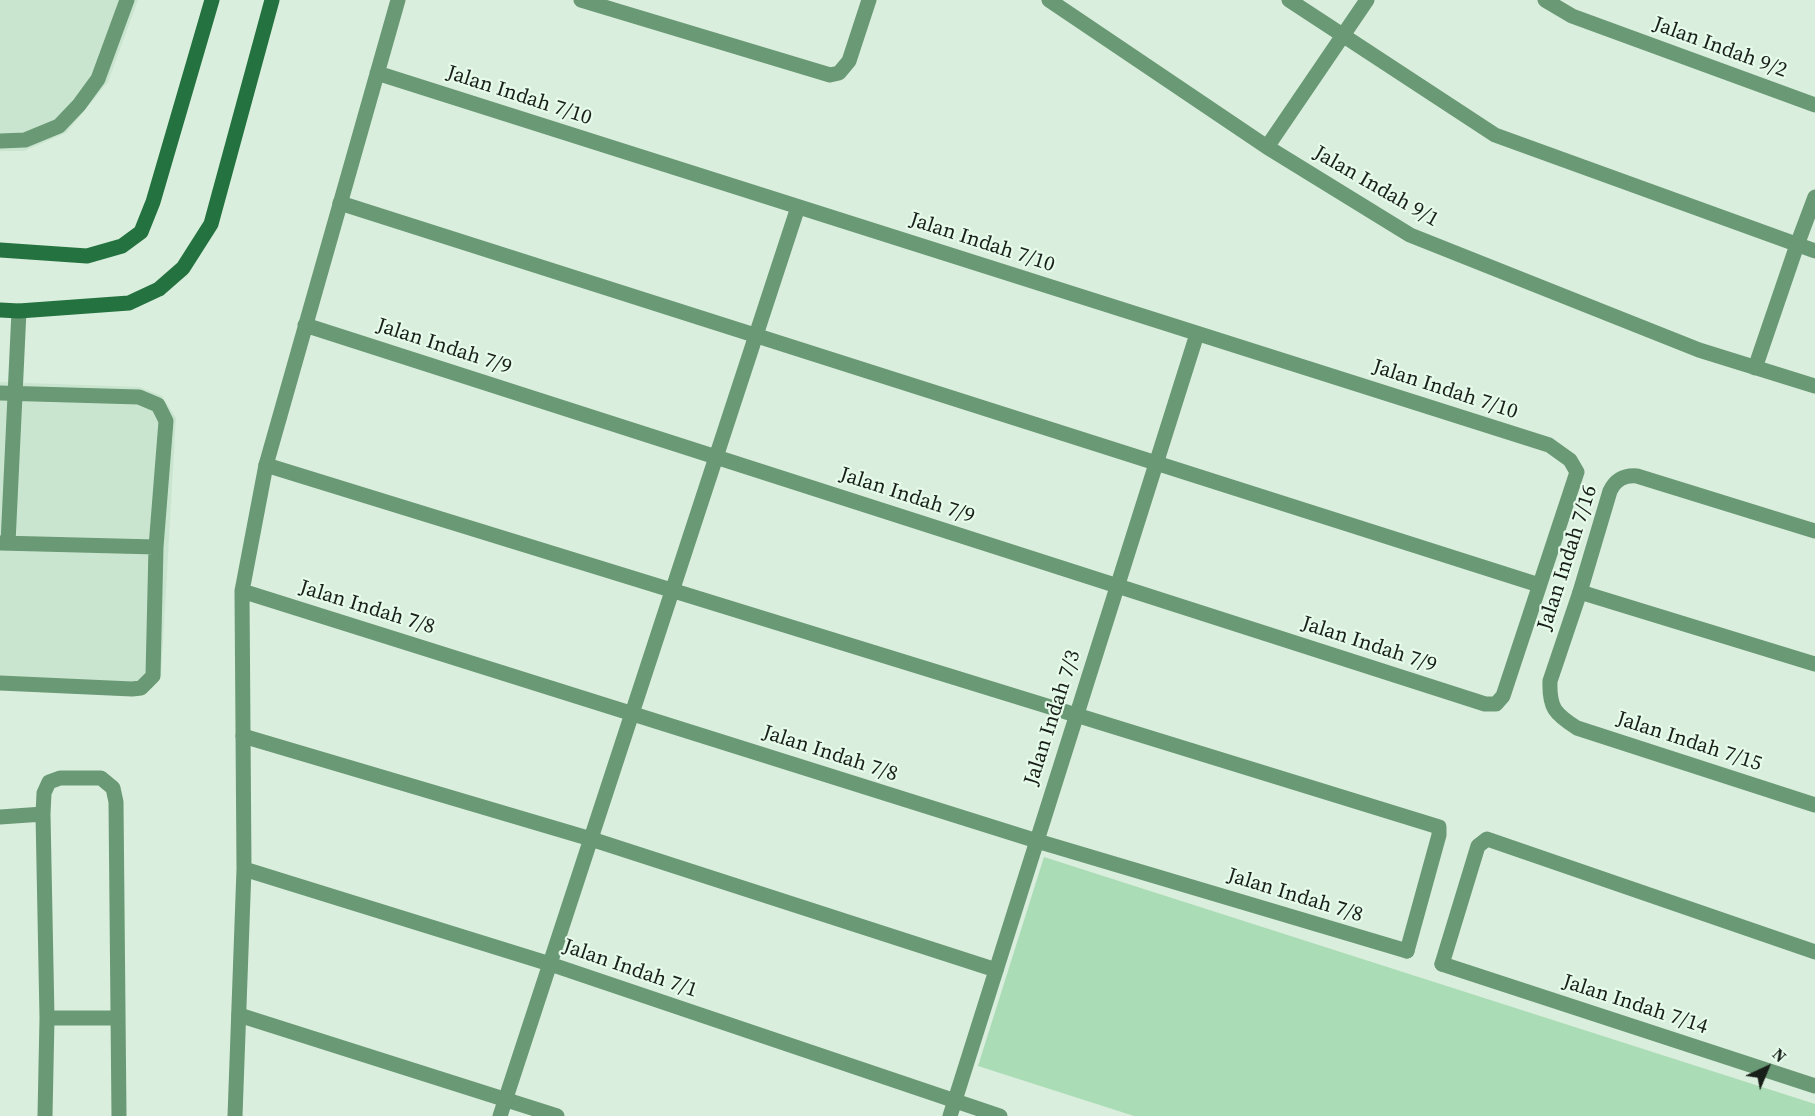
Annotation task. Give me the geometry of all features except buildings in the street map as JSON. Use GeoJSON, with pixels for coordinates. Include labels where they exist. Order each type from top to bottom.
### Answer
{"type":"FeatureCollection","features":[{"type":"Feature","properties":{"kind":"main road"},"geometry":{"type":"LineString","coordinates":[[0,250],[87,256],[122,246],[141,232],[153,202],[212,0]]}},
{"type":"Feature","properties":{"kind":"main road"},"geometry":{"type":"LineString","coordinates":[[0,310],[19,311],[129,303],[159,289],[183,268],[210,224],[272,0]]}},
{"type":"Feature","properties":{"kind":"street"},"geometry":{"type":"LineString","coordinates":[[0,141],[25,140],[59,126],[80,105],[98,80],[127,0]]}},
{"type":"Feature","properties":{"kind":"street"},"geometry":{"type":"LineString","coordinates":[[235,1116],[244,869],[242,591],[266,465],[398,0]]}},
{"type":"Feature","properties":{"kind":"street"},"geometry":{"type":"LineString","coordinates":[[581,0],[830,75],[838,73],[849,61],[869,0]]}},
{"type":"Feature","properties":{"kind":"street","name":"Jalan Indah 9/1"},"geometry":{"type":"LineString","coordinates":[[1049,0],[1267,147],[1410,235],[1699,350],[1815,386]]}},
{"type":"Feature","properties":{"kind":"street"},"geometry":{"type":"LineString","coordinates":[[1289,0],[1496,135],[1815,251]]}},
{"type":"Feature","properties":{"kind":"street"},"geometry":{"type":"LineString","coordinates":[[1267,147],[1367,0]]}},
{"type":"Feature","properties":{"kind":"street","name":"Jalan Indah 9/2"},"geometry":{"type":"LineString","coordinates":[[1545,0],[1572,16],[1815,105]]}},
{"type":"Feature","properties":{"kind":"street","name":"Jalan Indah 7/10"},"geometry":{"type":"LineString","coordinates":[[377,73],[1549,445],[1570,460],[1577,472],[1539,585]]}},
{"type":"Feature","properties":{"kind":"street"},"geometry":{"type":"LineString","coordinates":[[1755,368],[1815,198]]}},
{"type":"Feature","properties":{"kind":"street"},"geometry":{"type":"LineString","coordinates":[[340,203],[1539,585]]}},
{"type":"Feature","properties":{"kind":"street"},"geometry":{"type":"LineString","coordinates":[[500,1116],[798,207]]}},
{"type":"Feature","properties":{"kind":"street"},"geometry":{"type":"LineString","coordinates":[[19,311],[7,393],[4,543],[156,547]]}},
{"type":"Feature","properties":{"kind":"street","name":"Jalan Indah 7/9"},"geometry":{"type":"LineString","coordinates":[[305,325],[1485,704],[1496,704],[1503,696],[1539,585]]}},
{"type":"Feature","properties":{"kind":"street","name":"Jalan Indah 7/3"},"geometry":{"type":"LineString","coordinates":[[952,1109],[1197,334]]}},
{"type":"Feature","properties":{"kind":"street"},"geometry":{"type":"LineString","coordinates":[[0,683],[132,689],[141,688],[153,676],[156,547],[166,421],[158,405],[139,397],[7,393]]}},
{"type":"Feature","properties":{"kind":"street"},"geometry":{"type":"LineString","coordinates":[[266,465],[1077,715]]}},
{"type":"Feature","properties":{"kind":"street","name":"Jalan Indah 7/16"},"geometry":{"type":"LineString","coordinates":[[1554,711],[1550,696],[1550,681],[1580,592],[1610,491],[1621,478],[1637,476],[1815,531]]}},
{"type":"Feature","properties":{"kind":"street","name":"Jalan Indah 7/8"},"geometry":{"type":"LineString","coordinates":[[242,591],[1036,841],[1407,951],[1439,835],[1439,827],[1077,715]]}},
{"type":"Feature","properties":{"kind":"street"},"geometry":{"type":"LineString","coordinates":[[1580,592],[1815,664]]}},
{"type":"Feature","properties":{"kind":"street","name":"Jalan Indah 7/15"},"geometry":{"type":"LineString","coordinates":[[1554,711],[1577,728],[1815,805]]}},
{"type":"Feature","properties":{"kind":"street"},"geometry":{"type":"LineString","coordinates":[[243,736],[591,838],[996,970]]}},
{"type":"Feature","properties":{"kind":"street"},"geometry":{"type":"LineString","coordinates":[[45,1116],[47,1018],[43,814],[44,793],[49,782],[60,778],[100,778],[113,788],[116,802],[120,1116]]}},
{"type":"Feature","properties":{"kind":"street"},"geometry":{"type":"LineString","coordinates":[[0,817],[43,814]]}},
{"type":"Feature","properties":{"kind":"street","name":"Jalan Indah 7/14"},"geometry":{"type":"LineString","coordinates":[[1815,952],[1487,839],[1478,846],[1442,964],[1815,1086]]}},
{"type":"Feature","properties":{"kind":"street","name":"Jalan Indah 7/1"},"geometry":{"type":"LineString","coordinates":[[244,869],[550,964],[952,1109],[1000,1116]]}},
{"type":"Feature","properties":{"kind":"street"},"geometry":{"type":"LineString","coordinates":[[239,1015],[557,1116]]}},
{"type":"Feature","properties":{"kind":"street"},"geometry":{"type":"LineString","coordinates":[[47,1018],[118,1018]]}},
{"type":"Feature","properties":{"kind":"shaded area"},"geometry":{"type":"Polygon","coordinates":[[[0,0],[138,0],[108,82],[66,133],[24,151],[0,151],[0,0]]]}},
{"type":"Feature","properties":{"kind":"shaded area"},"geometry":{"type":"Polygon","coordinates":[[[0,382],[139,387],[162,396],[176,418],[161,677],[152,688],[138,696],[0,689],[0,382]]]}},
{"type":"Feature","properties":{"kind":"green space"},"geometry":{"type":"Polygon","coordinates":[[[1044,857],[1815,1104],[1815,1116],[1134,1116],[978,1066],[1044,857]]]}}]}
